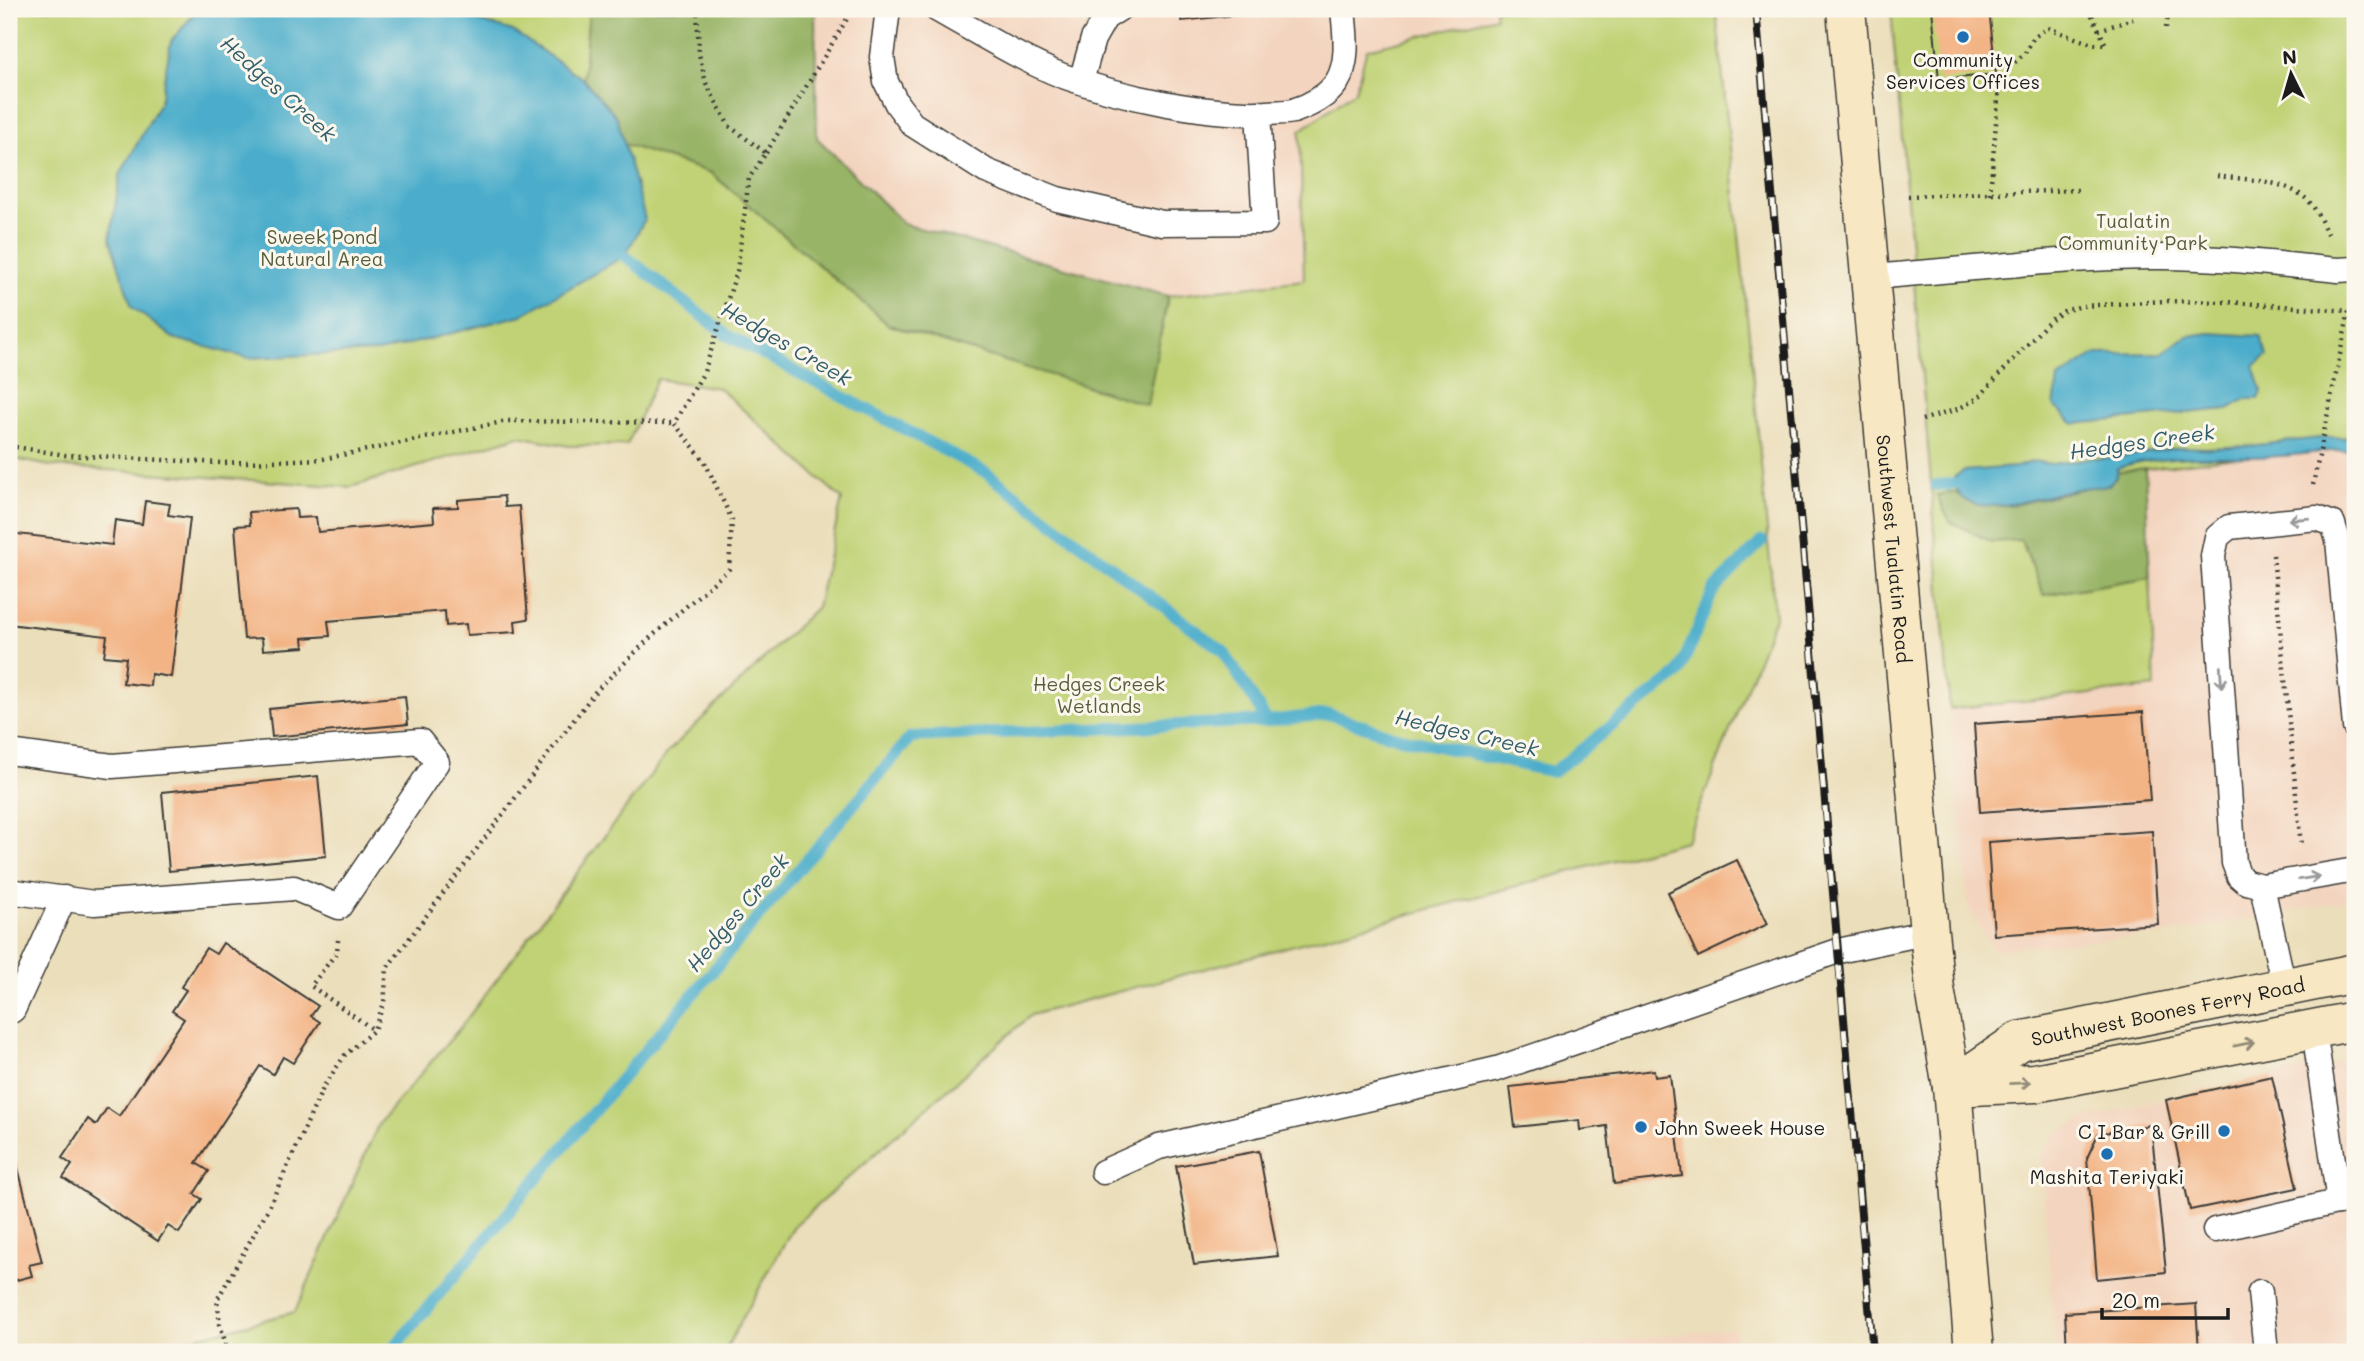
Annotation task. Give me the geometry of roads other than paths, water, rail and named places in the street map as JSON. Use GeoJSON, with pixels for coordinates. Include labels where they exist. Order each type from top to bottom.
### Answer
{"type":"FeatureCollection","features":[{"type":"Feature","properties":{"kind":"main road","name":"Southwest Tualatin Road"},"geometry":{"type":"LineString","coordinates":[[1846,9],[1929,932],[1935,989],[1952,1087]]}},
{"type":"Feature","properties":{"kind":"main road","name":"Southwest Boones Ferry Road"},"geometry":{"type":"LineString","coordinates":[[1952,1087],[2019,1041],[2355,973]]}},
{"type":"Feature","properties":{"kind":"main road"},"geometry":{"type":"LineString","coordinates":[[1974,1352],[1952,1087],[2035,1083],[2355,1021]]}},
{"type":"Feature","properties":{"kind":"lane"},"geometry":{"type":"LineString","coordinates":[[888,9],[882,57],[886,82],[897,104],[912,124],[986,171],[1057,199],[1162,223],[1265,222],[1258,113]]}},
{"type":"Feature","properties":{"kind":"lane"},"geometry":{"type":"LineString","coordinates":[[936,9],[1062,75],[1153,101],[1224,112],[1258,113],[1292,111],[1318,100],[1337,82],[1344,63],[1343,9]]}},
{"type":"Feature","properties":{"kind":"lane"},"geometry":{"type":"LineString","coordinates":[[1081,81],[1093,39],[1105,18],[1119,9]]}},
{"type":"Feature","properties":{"kind":"lane"},"geometry":{"type":"LineString","coordinates":[[1870,277],[2034,263],[2152,257],[2355,269]]}},
{"type":"Feature","properties":{"kind":"lane"},"geometry":{"type":"LineString","coordinates":[[2355,727],[2351,628],[2338,540],[2333,524],[2317,518],[2229,527],[2217,537],[2213,556],[2234,863],[2239,876],[2246,882],[2262,886],[2355,870]]}},
{"type":"Feature","properties":{"kind":"lane"},"geometry":{"type":"LineString","coordinates":[[9,751],[112,766],[420,741],[437,762],[339,908],[294,888],[94,903],[9,891]]}},
{"type":"Feature","properties":{"kind":"lane"},"geometry":{"type":"LineString","coordinates":[[2262,886],[2284,987]]}},
{"type":"Feature","properties":{"kind":"lane"},"geometry":{"type":"LineString","coordinates":[[9,1012],[13,1010],[64,898]]}},
{"type":"Feature","properties":{"kind":"lane"},"geometry":{"type":"LineString","coordinates":[[1103,1172],[1159,1147],[1497,1069],[1838,951],[1929,932]]}},
{"type":"Feature","properties":{"kind":"lane"},"geometry":{"type":"LineString","coordinates":[[2215,1230],[2347,1200],[2314,1030]]}},
{"type":"Feature","properties":{"kind":"lane"},"geometry":{"type":"LineString","coordinates":[[2260,1292],[2266,1352]]}},
{"type":"Feature","properties":{"kind":"water"},"geometry":{"type":"Polygon","coordinates":[[[250,9],[438,9],[513,31],[583,79],[617,117],[645,219],[625,256],[522,315],[379,352],[248,358],[173,338],[132,307],[110,239],[120,175],[160,102],[171,41],[195,13],[250,9]]]}},
{"type":"Feature","properties":{"kind":"water"},"geometry":{"type":"Polygon","coordinates":[[[2210,333],[2260,336],[2268,356],[2254,366],[2262,391],[2259,399],[2246,399],[2228,409],[2074,424],[2054,406],[2058,379],[2096,354],[2162,353],[2187,336],[2210,333]]]}},
{"type":"Feature","properties":{"kind":"water"},"geometry":{"type":"Polygon","coordinates":[[[2328,437],[2355,438],[2355,450],[2260,457],[2176,458],[2136,463],[2118,468],[2116,477],[2109,485],[2000,505],[1968,502],[1958,492],[1954,477],[1963,471],[2016,467],[2034,461],[2052,464],[2183,447],[2248,446],[2328,437]]]}},
{"type":"Feature","properties":{"kind":"waterway","name":"Hedges Creek"},"geometry":{"type":"LineString","coordinates":[[613,249],[727,335],[985,472],[1223,651],[1267,721]]}},
{"type":"Feature","properties":{"kind":"waterway","name":"Hedges Creek"},"geometry":{"type":"LineString","coordinates":[[1936,485],[1970,483]]}},
{"type":"Feature","properties":{"kind":"waterway","name":"Hedges Creek"},"geometry":{"type":"LineString","coordinates":[[390,1352],[911,737],[1267,721],[1329,714],[1392,736],[1553,772],[1679,673],[1713,591],[1762,541]]}},
{"type":"Feature","properties":{"kind":"railway"},"geometry":{"type":"LineString","coordinates":[[1756,9],[1873,1352]]}},
{"type":"Feature","properties":{"kind":"place","name":"Community Services Offices"},"geometry":{"type":"Point","coordinates":[1963,37]}},
{"type":"Feature","properties":{"kind":"place","name":"John Sweek House"},"geometry":{"type":"Point","coordinates":[1641,1127]}},
{"type":"Feature","properties":{"kind":"place","name":"C I Bar & Grill"},"geometry":{"type":"Point","coordinates":[2224,1131]}},
{"type":"Feature","properties":{"kind":"place","name":"Mashita Teriyaki"},"geometry":{"type":"Point","coordinates":[2107,1154]}},
{"type":"Feature","properties":{"kind":"park label","name":"Tualatin Community Park"},"geometry":{"type":"Point","coordinates":[2133,231]}},
{"type":"Feature","properties":{"kind":"park label","name":"Sweek Pond Natural Area"},"geometry":{"type":"Point","coordinates":[322,247]}},
{"type":"Feature","properties":{"kind":"park label","name":"Hedges Creek Wetlands"},"geometry":{"type":"Point","coordinates":[1099,694]}}]}
